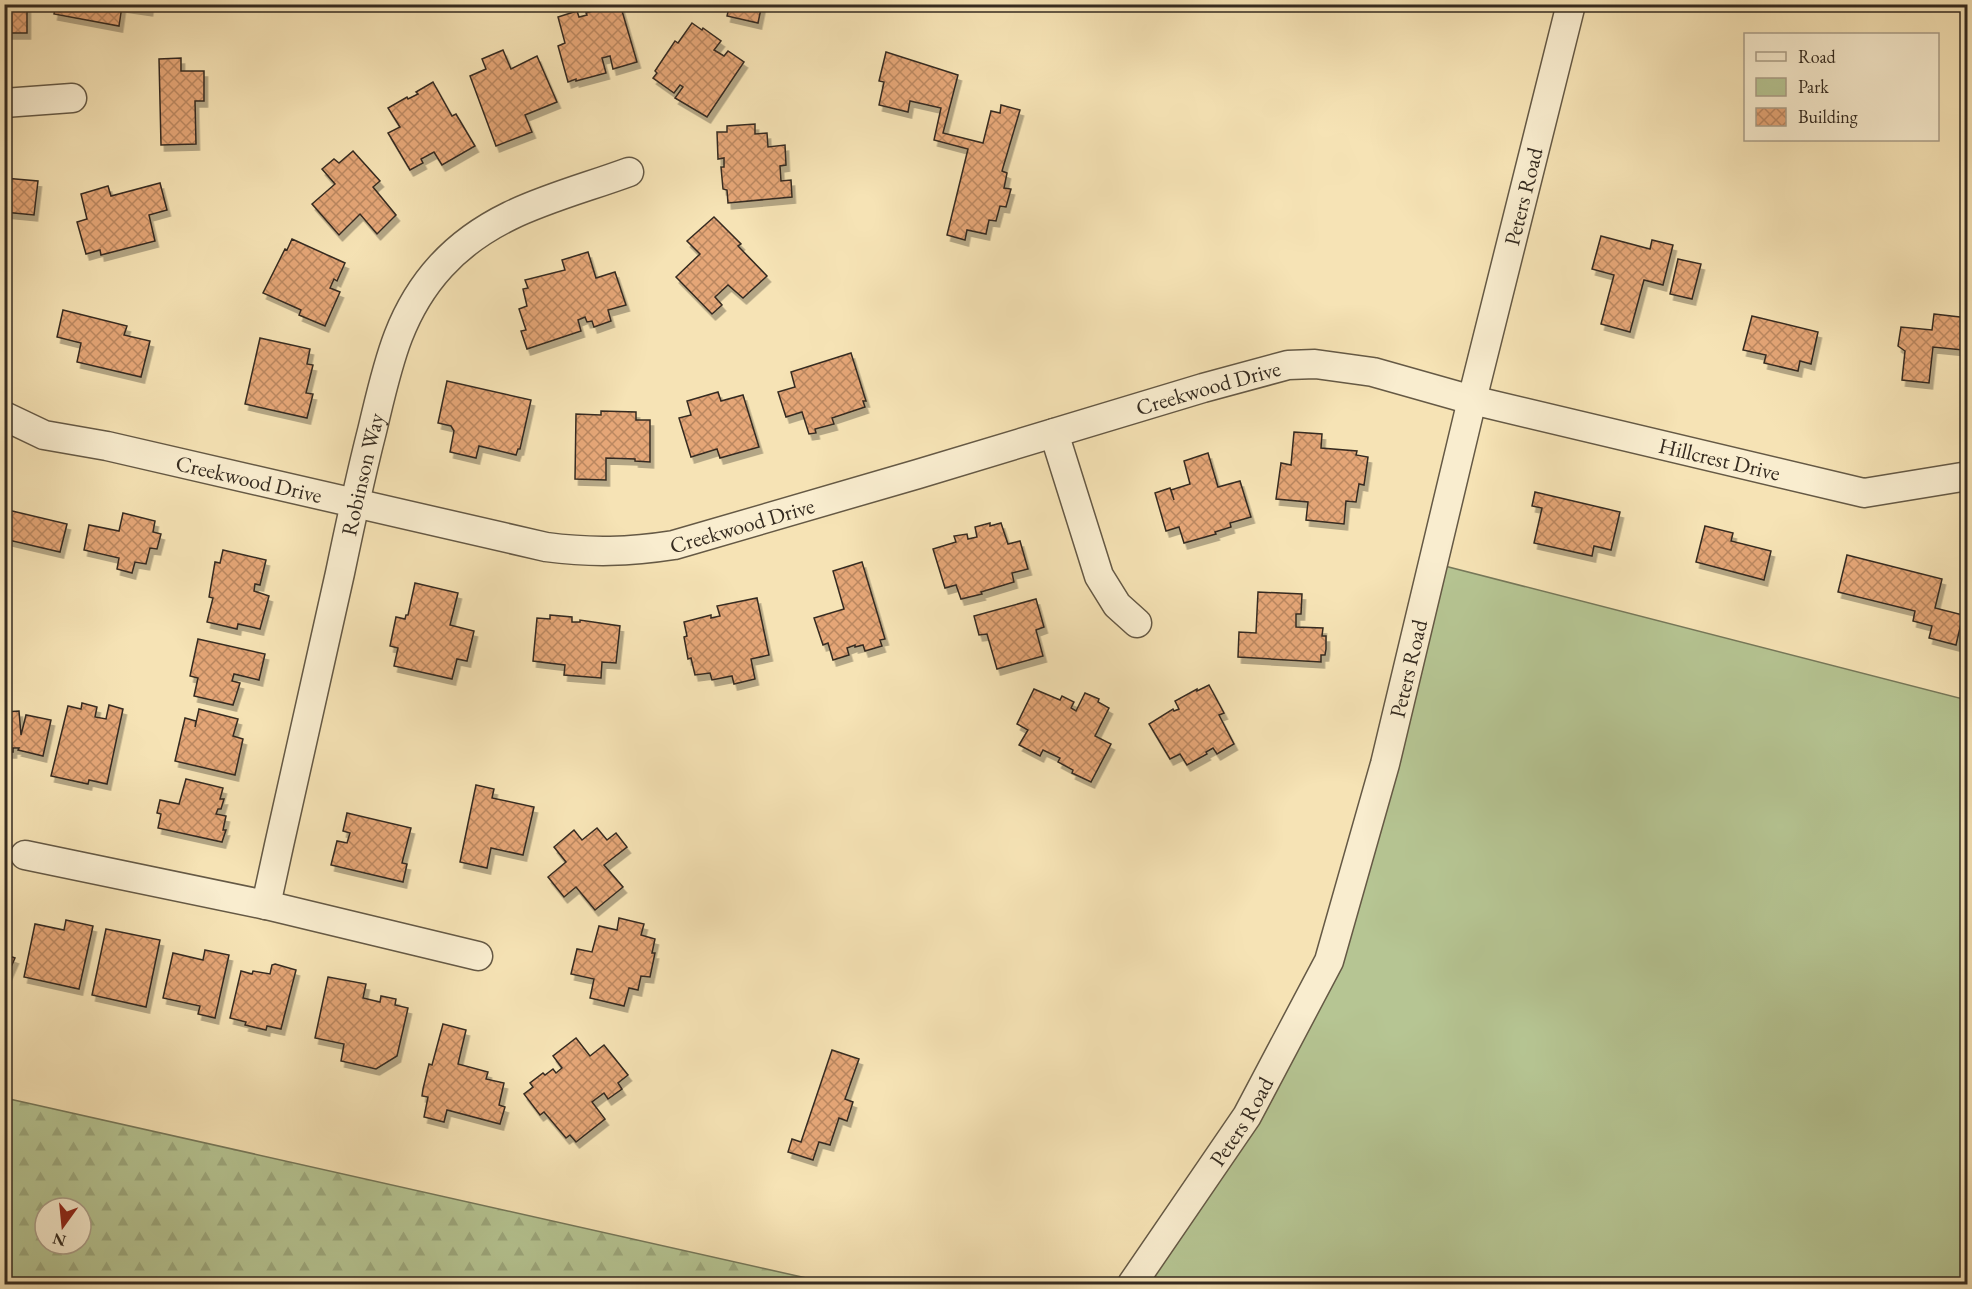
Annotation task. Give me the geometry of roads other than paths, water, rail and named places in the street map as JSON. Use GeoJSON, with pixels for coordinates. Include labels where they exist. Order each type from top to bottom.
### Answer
{"type":"FeatureCollection","features":[{"type":"Feature","properties":{"kind":"street","name":"Peters Road"},"geometry":{"type":"LineString","coordinates":[[1132,1284],[1247,1116],[1329,961],[1385,764],[1472,400],[1571,4]]}},
{"type":"Feature","properties":{"kind":"street"},"geometry":{"type":"LineString","coordinates":[[4,103],[72,98]]}},
{"type":"Feature","properties":{"kind":"street","name":"Robinson Way"},"geometry":{"type":"LineString","coordinates":[[266,905],[355,502],[393,346],[405,316],[442,264],[475,234],[521,209],[629,171]]}},
{"type":"Feature","properties":{"kind":"street","name":"Creekwood Drive"},"geometry":{"type":"LineString","coordinates":[[4,416],[44,435],[107,446],[546,548],[587,552],[635,551],[719,532],[1203,388],[1288,365],[1315,364],[1372,372],[1472,400]]}},
{"type":"Feature","properties":{"kind":"street","name":"Hillcrest Drive"},"geometry":{"type":"LineString","coordinates":[[1472,400],[1864,493],[1968,476]]}},
{"type":"Feature","properties":{"kind":"street"},"geometry":{"type":"LineString","coordinates":[[1054,433],[1099,576],[1117,604],[1137,623]]}},
{"type":"Feature","properties":{"kind":"street"},"geometry":{"type":"LineString","coordinates":[[25,855],[266,905],[478,956]]}}]}
